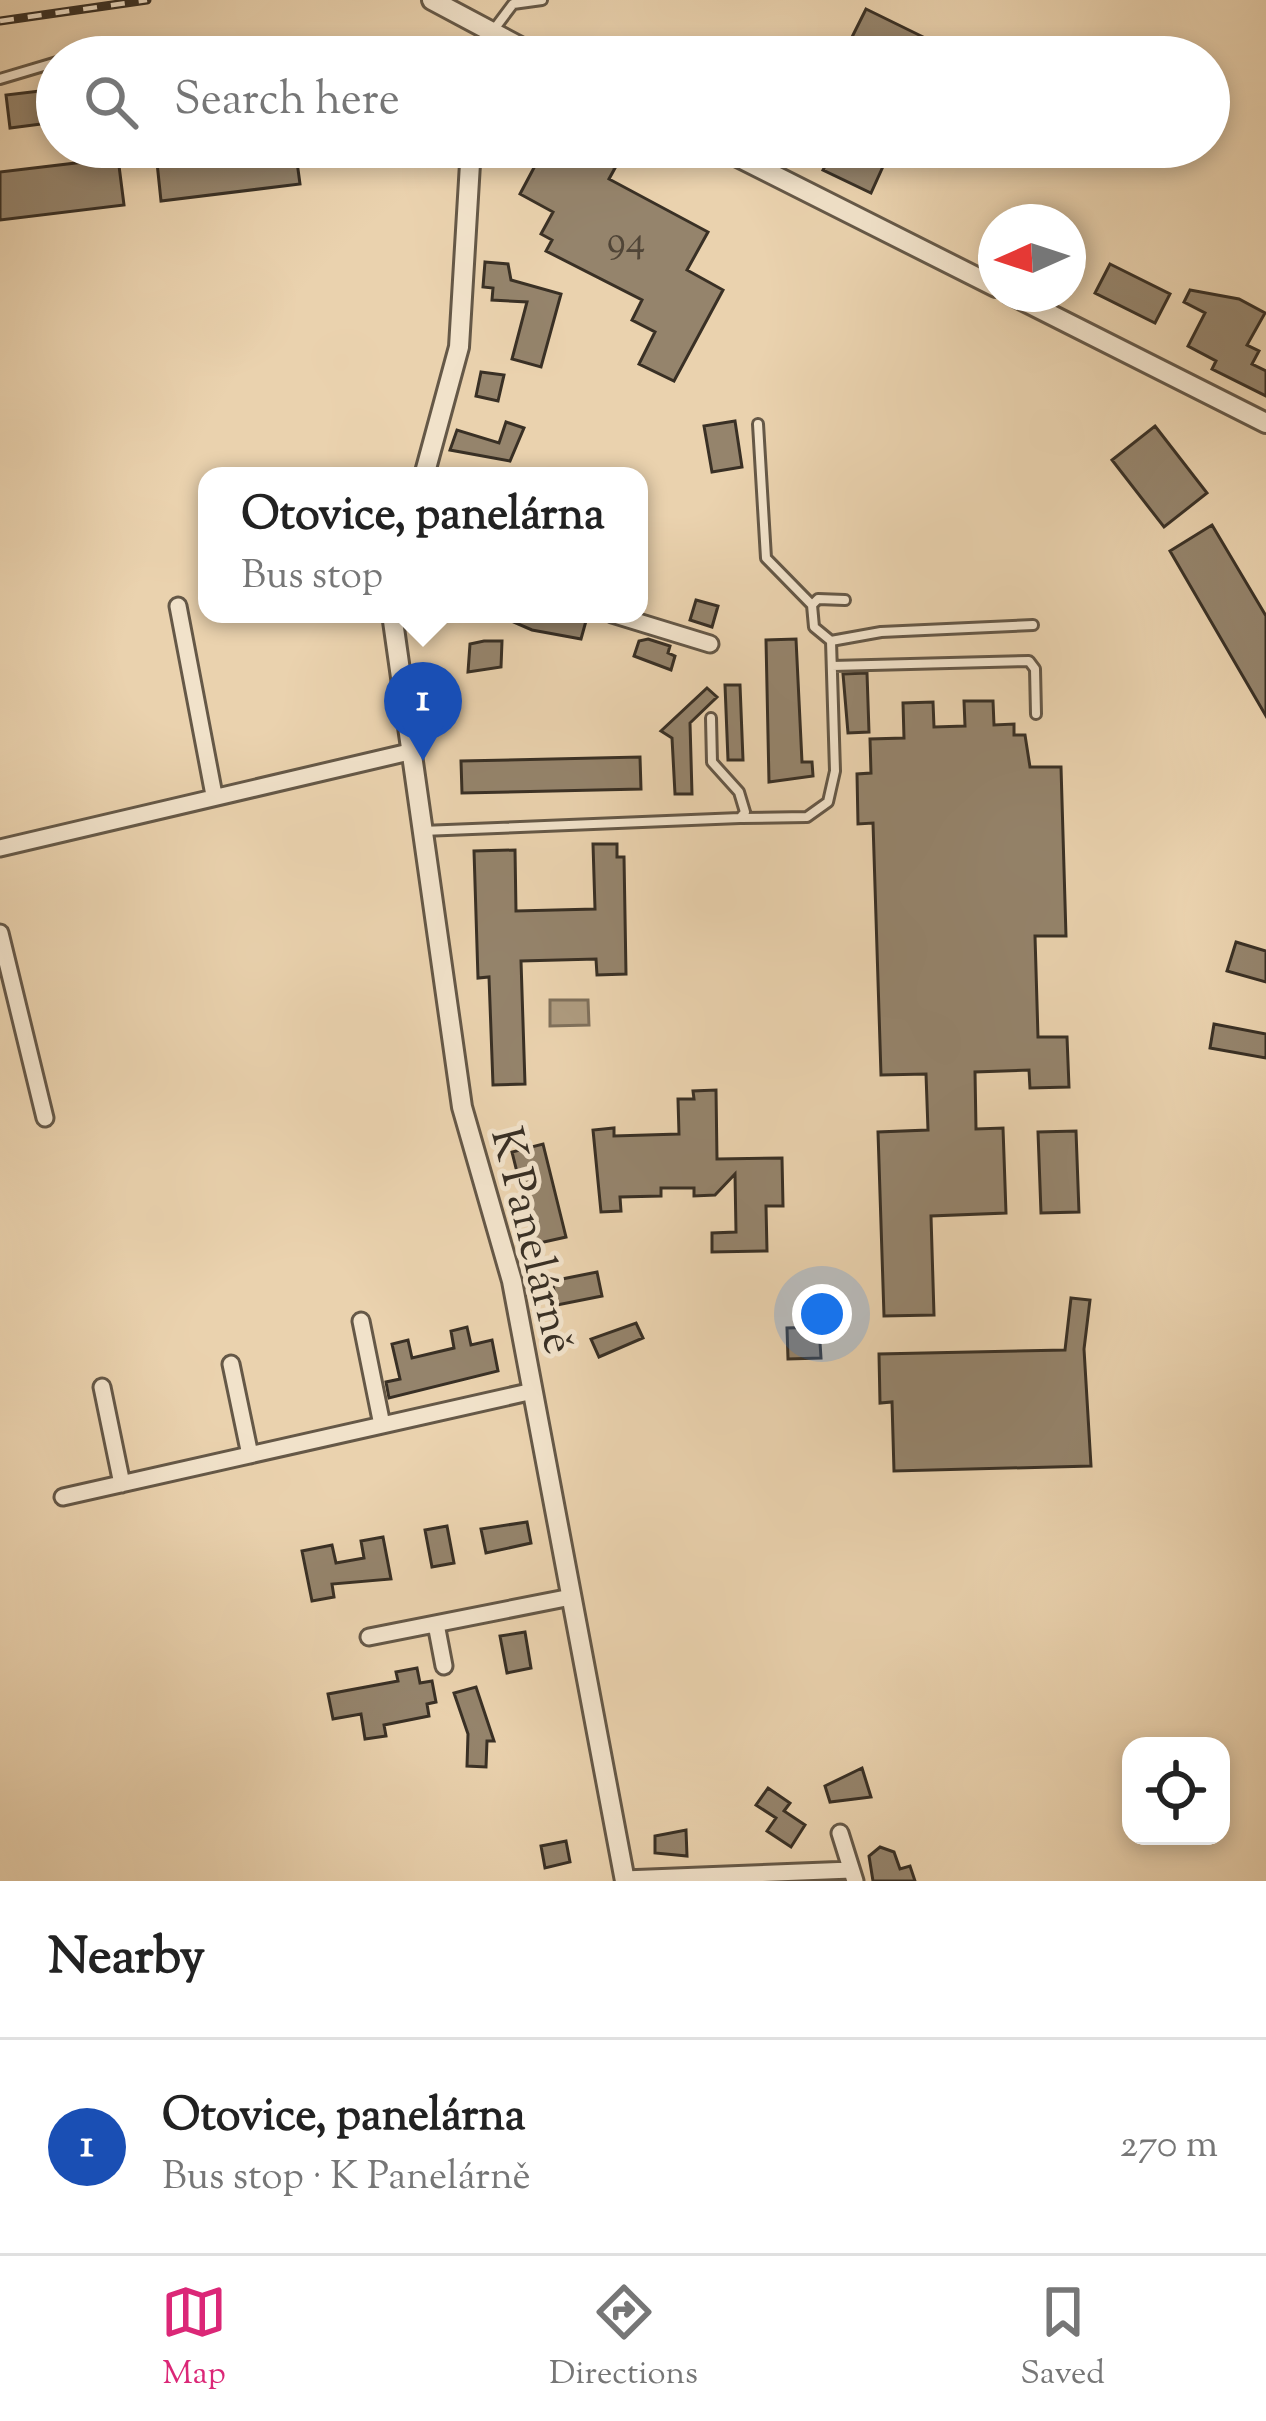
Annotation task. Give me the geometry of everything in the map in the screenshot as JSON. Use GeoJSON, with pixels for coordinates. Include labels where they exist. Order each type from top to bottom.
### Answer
{"type":"FeatureCollection","features":[{"type":"Feature","properties":{"kind":"street"},"geometry":{"type":"LineString","coordinates":[[432,0],[497,36]]}},
{"type":"Feature","properties":{"kind":"street"},"geometry":{"type":"LineString","coordinates":[[426,467],[459,347],[470,168]]}},
{"type":"Feature","properties":{"kind":"street"},"geometry":{"type":"LineString","coordinates":[[760,168],[978,278]]}},
{"type":"Feature","properties":{"kind":"street"},"geometry":{"type":"LineString","coordinates":[[1045,312],[1266,424]]}},
{"type":"Feature","properties":{"kind":"street"},"geometry":{"type":"LineString","coordinates":[[178,606],[214,795]]}},
{"type":"Feature","properties":{"kind":"street","name":"K Panelárně"},"geometry":{"type":"LineString","coordinates":[[393,623],[462,1107],[512,1281],[624,1880]]}},
{"type":"Feature","properties":{"kind":"street"},"geometry":{"type":"LineString","coordinates":[[641,623],[710,644]]}},
{"type":"Feature","properties":{"kind":"street"},"geometry":{"type":"LineString","coordinates":[[0,848],[409,752]]}},
{"type":"Feature","properties":{"kind":"street"},"geometry":{"type":"LineString","coordinates":[[0,933],[45,1118]]}},
{"type":"Feature","properties":{"kind":"street"},"geometry":{"type":"LineString","coordinates":[[361,1321],[382,1425]]}},
{"type":"Feature","properties":{"kind":"street"},"geometry":{"type":"LineString","coordinates":[[231,1364],[250,1455]]}},
{"type":"Feature","properties":{"kind":"street"},"geometry":{"type":"LineString","coordinates":[[102,1387],[122,1484]]}},
{"type":"Feature","properties":{"kind":"street"},"geometry":{"type":"LineString","coordinates":[[63,1497],[533,1391]]}},
{"type":"Feature","properties":{"kind":"street"},"geometry":{"type":"LineString","coordinates":[[369,1637],[571,1597]]}},
{"type":"Feature","properties":{"kind":"street"},"geometry":{"type":"LineString","coordinates":[[436,1624],[444,1666]]}},
{"type":"Feature","properties":{"kind":"street"},"geometry":{"type":"LineString","coordinates":[[624,1880],[853,1876],[840,1833]]}},
{"type":"Feature","properties":{"kind":"lane"},"geometry":{"type":"LineString","coordinates":[[491,33],[513,4],[542,0]]}},
{"type":"Feature","properties":{"kind":"lane"},"geometry":{"type":"LineString","coordinates":[[0,79],[36,68]]}},
{"type":"Feature","properties":{"kind":"lane"},"geometry":{"type":"LineString","coordinates":[[421,831],[807,817],[828,802],[835,771],[831,641],[814,627],[812,605],[766,558],[758,424]]}},
{"type":"Feature","properties":{"kind":"lane"},"geometry":{"type":"LineString","coordinates":[[812,605],[818,599],[845,600]]}},
{"type":"Feature","properties":{"kind":"lane"},"geometry":{"type":"LineString","coordinates":[[831,641],[881,632],[1033,625]]}},
{"type":"Feature","properties":{"kind":"lane"},"geometry":{"type":"LineString","coordinates":[[832,666],[1028,661],[1035,669],[1036,714]]}},
{"type":"Feature","properties":{"kind":"lane"},"geometry":{"type":"LineString","coordinates":[[711,718],[712,762],[740,792],[745,812],[740,818]]}},
{"type":"Feature","properties":{"kind":"shaded area"},"geometry":{"type":"Polygon","coordinates":[[[550,1000],[588,1000],[589,1025],[550,1026],[550,1000]]]}},
{"type":"Feature","properties":{"kind":"building"},"geometry":{"type":"Polygon","coordinates":[[[866,9],[921,36],[852,36],[866,9]]]}},
{"type":"Feature","properties":{"kind":"building"},"geometry":{"type":"Polygon","coordinates":[[[36,91],[36,125],[10,128],[6,95],[36,91]]]}},
{"type":"Feature","properties":{"kind":"building"},"geometry":{"type":"Polygon","coordinates":[[[119,168],[124,205],[0,220],[0,172],[119,168]]]}},
{"type":"Feature","properties":{"kind":"building"},"geometry":{"type":"Polygon","coordinates":[[[158,168],[298,168],[300,184],[161,201],[158,168]]]}},
{"type":"Feature","properties":{"kind":"building"},"geometry":{"type":"Polygon","coordinates":[[[534,168],[615,168],[609,179],[708,232],[687,270],[723,290],[674,381],[639,364],[655,332],[632,320],[642,300],[546,251],[552,240],[541,234],[553,212],[520,194],[534,168]]]}},
{"type":"Feature","properties":{"kind":"building"},"geometry":{"type":"Polygon","coordinates":[[[824,168],[882,168],[871,193],[824,168]]]}},
{"type":"Feature","properties":{"kind":"building"},"geometry":{"type":"Polygon","coordinates":[[[485,262],[508,264],[511,280],[561,294],[541,367],[512,359],[527,302],[492,300],[493,288],[483,287],[485,262]]]}},
{"type":"Feature","properties":{"kind":"building"},"geometry":{"type":"Polygon","coordinates":[[[1110,264],[1170,294],[1155,323],[1095,293],[1110,264]]]}},
{"type":"Feature","properties":{"kind":"building"},"geometry":{"type":"Polygon","coordinates":[[[1190,290],[1239,299],[1265,313],[1247,345],[1259,351],[1252,364],[1266,371],[1266,396],[1212,369],[1216,361],[1188,346],[1205,313],[1184,302],[1190,290]]]}},
{"type":"Feature","properties":{"kind":"building"},"geometry":{"type":"Polygon","coordinates":[[[481,372],[504,375],[498,401],[476,396],[481,372]]]}},
{"type":"Feature","properties":{"kind":"building"},"geometry":{"type":"Polygon","coordinates":[[[735,421],[742,467],[712,472],[704,426],[735,421]]]}},
{"type":"Feature","properties":{"kind":"building"},"geometry":{"type":"Polygon","coordinates":[[[506,422],[524,428],[510,461],[450,450],[457,430],[499,443],[506,422]]]}},
{"type":"Feature","properties":{"kind":"building"},"geometry":{"type":"Polygon","coordinates":[[[1155,426],[1207,493],[1164,527],[1112,460],[1155,426]]]}},
{"type":"Feature","properties":{"kind":"building"},"geometry":{"type":"Polygon","coordinates":[[[1212,525],[1266,616],[1266,716],[1170,551],[1212,525]]]}},
{"type":"Feature","properties":{"kind":"building"},"geometry":{"type":"Polygon","coordinates":[[[696,600],[718,606],[712,627],[690,620],[696,600]]]}},
{"type":"Feature","properties":{"kind":"building"},"geometry":{"type":"Polygon","coordinates":[[[516,623],[585,623],[581,639],[516,623]]]}},
{"type":"Feature","properties":{"kind":"building"},"geometry":{"type":"Polygon","coordinates":[[[796,639],[802,762],[812,762],[813,776],[769,782],[766,640],[796,639]]]}},
{"type":"Feature","properties":{"kind":"building"},"geometry":{"type":"Polygon","coordinates":[[[502,641],[501,667],[468,672],[470,644],[502,641]]]}},
{"type":"Feature","properties":{"kind":"building"},"geometry":{"type":"Polygon","coordinates":[[[639,641],[670,646],[668,653],[675,656],[671,670],[634,656],[639,641]]]}},
{"type":"Feature","properties":{"kind":"building"},"geometry":{"type":"Polygon","coordinates":[[[867,673],[869,732],[848,733],[843,674],[867,673]]]}},
{"type":"Feature","properties":{"kind":"building"},"geometry":{"type":"Polygon","coordinates":[[[725,685],[740,685],[743,760],[728,760],[725,685]]]}},
{"type":"Feature","properties":{"kind":"building"},"geometry":{"type":"Polygon","coordinates":[[[707,688],[717,697],[690,723],[692,794],[675,794],[672,738],[661,731],[707,688]]]}},
{"type":"Feature","properties":{"kind":"building"},"geometry":{"type":"Polygon","coordinates":[[[964,701],[993,701],[994,725],[1014,724],[1014,735],[1025,735],[1030,767],[1061,767],[1066,936],[1035,936],[1038,1037],[1067,1037],[1069,1087],[1030,1088],[1029,1070],[975,1072],[976,1129],[1003,1128],[1006,1213],[931,1216],[934,1315],[884,1316],[878,1132],[928,1130],[926,1074],[881,1075],[873,823],[858,824],[857,774],[871,773],[870,739],[904,738],[903,703],[933,702],[934,727],[965,726],[964,701]]]}},
{"type":"Feature","properties":{"kind":"building"},"geometry":{"type":"Polygon","coordinates":[[[640,757],[641,789],[462,793],[461,761],[640,757]]]}},
{"type":"Feature","properties":{"kind":"building"},"geometry":{"type":"Polygon","coordinates":[[[593,844],[617,844],[617,857],[624,857],[626,974],[597,975],[596,959],[521,961],[525,1084],[493,1085],[489,977],[478,978],[474,851],[515,850],[516,911],[595,909],[593,844]]]}},
{"type":"Feature","properties":{"kind":"building"},"geometry":{"type":"Polygon","coordinates":[[[1236,942],[1266,951],[1266,982],[1227,971],[1236,942]]]}},
{"type":"Feature","properties":{"kind":"building"},"geometry":{"type":"Polygon","coordinates":[[[1214,1024],[1266,1034],[1266,1058],[1210,1048],[1214,1024]]]}},
{"type":"Feature","properties":{"kind":"building"},"geometry":{"type":"Polygon","coordinates":[[[716,1090],[717,1159],[782,1158],[783,1206],[766,1206],[767,1251],[712,1252],[712,1233],[736,1232],[735,1174],[715,1195],[694,1196],[694,1188],[661,1188],[661,1196],[620,1197],[621,1211],[601,1212],[593,1130],[614,1128],[614,1136],[679,1134],[678,1099],[694,1099],[693,1091],[716,1090]]]}},
{"type":"Feature","properties":{"kind":"building"},"geometry":{"type":"Polygon","coordinates":[[[1076,1131],[1079,1212],[1041,1213],[1038,1132],[1076,1131]]]}},
{"type":"Feature","properties":{"kind":"building"},"geometry":{"type":"Polygon","coordinates":[[[543,1144],[566,1237],[535,1244],[512,1152],[543,1144]]]}},
{"type":"Feature","properties":{"kind":"building"},"geometry":{"type":"Polygon","coordinates":[[[597,1272],[602,1296],[557,1305],[552,1281],[597,1272]]]}},
{"type":"Feature","properties":{"kind":"building"},"geometry":{"type":"Polygon","coordinates":[[[1071,1298],[1090,1300],[1084,1349],[1091,1466],[894,1471],[892,1402],[880,1403],[879,1354],[1065,1350],[1071,1298]]]}},
{"type":"Feature","properties":{"kind":"building"},"geometry":{"type":"Polygon","coordinates":[[[636,1323],[643,1338],[599,1357],[591,1339],[636,1323]]]}},
{"type":"Feature","properties":{"kind":"building"},"geometry":{"type":"Polygon","coordinates":[[[467,1327],[471,1345],[492,1340],[498,1371],[389,1398],[386,1382],[400,1379],[392,1344],[408,1340],[412,1358],[454,1348],[451,1331],[467,1327]]]}},
{"type":"Feature","properties":{"kind":"building"},"geometry":{"type":"Polygon","coordinates":[[[819,1327],[821,1358],[788,1359],[787,1328],[819,1327]]]}},
{"type":"Feature","properties":{"kind":"building"},"geometry":{"type":"Polygon","coordinates":[[[527,1522],[531,1543],[486,1553],[481,1529],[527,1522]]]}},
{"type":"Feature","properties":{"kind":"building"},"geometry":{"type":"Polygon","coordinates":[[[447,1526],[454,1563],[432,1567],[425,1530],[447,1526]]]}},
{"type":"Feature","properties":{"kind":"building"},"geometry":{"type":"Polygon","coordinates":[[[383,1537],[391,1579],[332,1584],[334,1597],[312,1601],[302,1551],[332,1545],[336,1563],[364,1558],[361,1541],[383,1537]]]}},
{"type":"Feature","properties":{"kind":"building"},"geometry":{"type":"Polygon","coordinates":[[[525,1632],[531,1668],[507,1673],[500,1636],[525,1632]]]}},
{"type":"Feature","properties":{"kind":"building"},"geometry":{"type":"Polygon","coordinates":[[[417,1668],[420,1683],[432,1681],[436,1702],[427,1704],[429,1716],[384,1725],[386,1736],[365,1739],[361,1714],[333,1719],[328,1694],[398,1681],[396,1672],[417,1668]]]}},
{"type":"Feature","properties":{"kind":"building"},"geometry":{"type":"Polygon","coordinates":[[[476,1687],[494,1741],[487,1741],[486,1767],[467,1766],[468,1734],[454,1693],[476,1687]]]}},
{"type":"Feature","properties":{"kind":"building"},"geometry":{"type":"Polygon","coordinates":[[[862,1768],[871,1797],[830,1802],[825,1786],[862,1768]]]}},
{"type":"Feature","properties":{"kind":"building"},"geometry":{"type":"Polygon","coordinates":[[[768,1788],[790,1803],[784,1811],[805,1825],[791,1847],[767,1831],[776,1818],[756,1805],[768,1788]]]}},
{"type":"Feature","properties":{"kind":"building"},"geometry":{"type":"Polygon","coordinates":[[[686,1830],[687,1856],[655,1853],[655,1836],[686,1830]]]}},
{"type":"Feature","properties":{"kind":"building"},"geometry":{"type":"Polygon","coordinates":[[[566,1841],[570,1862],[545,1868],[541,1846],[566,1841]]]}},
{"type":"Feature","properties":{"kind":"building"},"geometry":{"type":"Polygon","coordinates":[[[880,1847],[894,1852],[900,1869],[910,1866],[915,1881],[873,1881],[869,1856],[880,1847]]]}},
{"type":"Feature","properties":{"kind":"railway"},"geometry":{"type":"LineString","coordinates":[[0,21],[147,0]]}},
{"type":"Feature","properties":{"kind":"place","name":"Otovice, panelárna"},"geometry":{"type":"Point","coordinates":[423,761]}}]}
